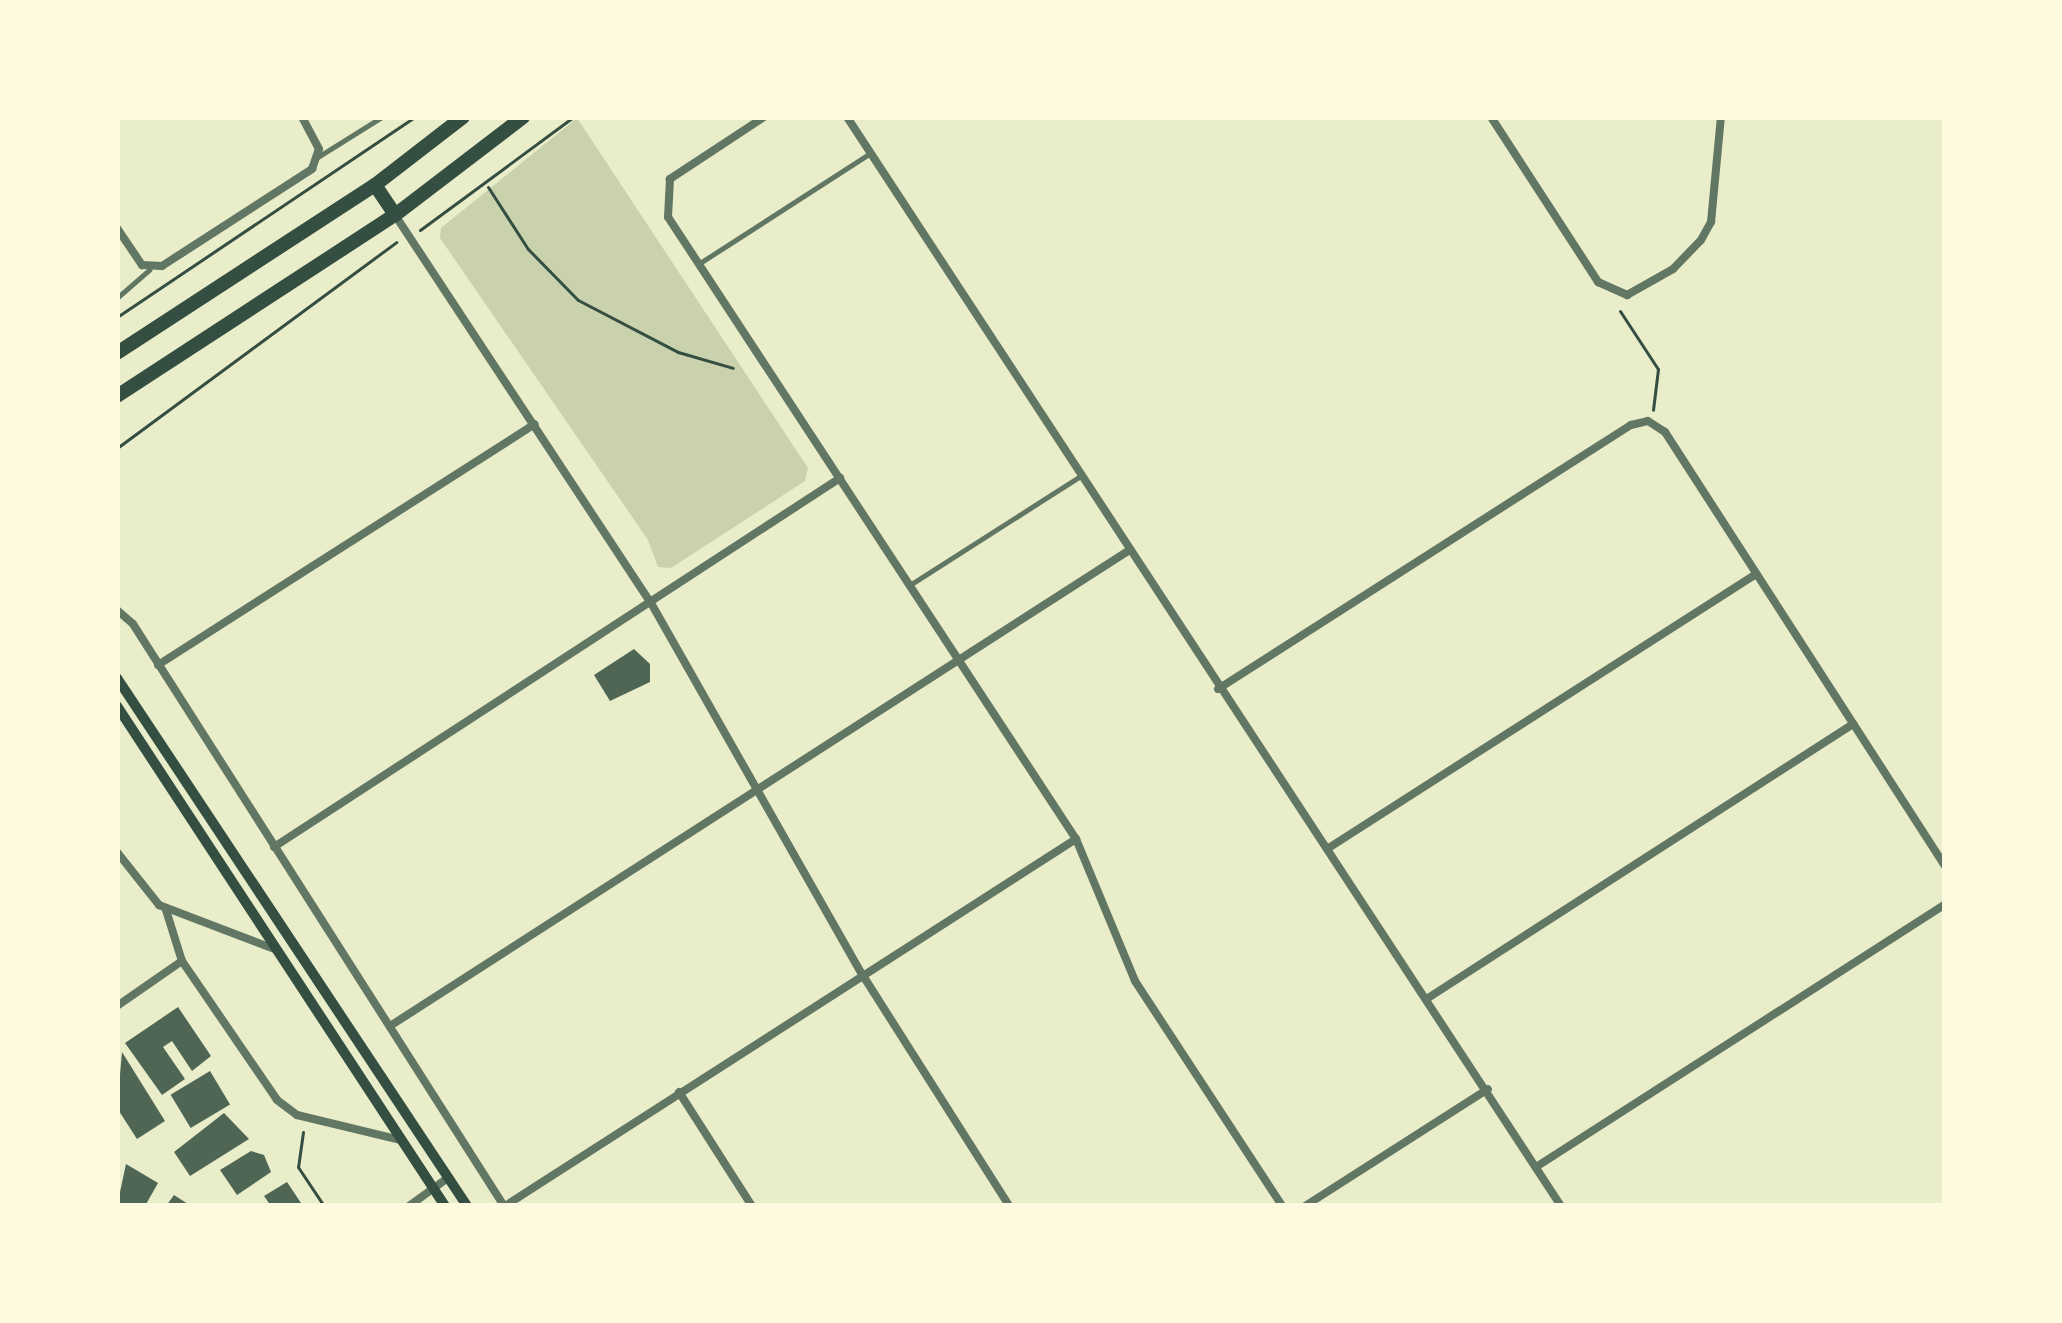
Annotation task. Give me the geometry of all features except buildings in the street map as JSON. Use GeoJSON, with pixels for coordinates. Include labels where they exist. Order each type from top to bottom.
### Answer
{"type":"FeatureCollection","features":[{"type":"Feature","properties":{"kind":"highway"},"geometry":{"type":"LineString","coordinates":[[117,352],[375,185],[463,117]]}},
{"type":"Feature","properties":{"kind":"highway"},"geometry":{"type":"LineString","coordinates":[[120,395],[395,215],[523,117]]}},
{"type":"Feature","properties":{"kind":"highway"},"geometry":{"type":"LineString","coordinates":[[375,185],[395,215]]}},
{"type":"Feature","properties":{"kind":"main road"},"geometry":{"type":"LineString","coordinates":[[117,677],[465,1202]]}},
{"type":"Feature","properties":{"kind":"main road"},"geometry":{"type":"LineString","coordinates":[[117,706],[446,1206]]}},
{"type":"Feature","properties":{"kind":"street"},"geometry":{"type":"LineString","coordinates":[[117,227],[149,270],[308,172],[318,158],[302,117]]}},
{"type":"Feature","properties":{"kind":"street"},"geometry":{"type":"LineString","coordinates":[[764,117],[664,190],[668,217],[1076,839],[1136,981],[1282,1206]]}},
{"type":"Feature","properties":{"kind":"street"},"geometry":{"type":"LineString","coordinates":[[847,117],[1561,1206]]}},
{"type":"Feature","properties":{"kind":"street"},"geometry":{"type":"LineString","coordinates":[[1494,118],[1598,282],[1616,294],[1639,292],[1701,240],[1711,222],[1721,117]]}},
{"type":"Feature","properties":{"kind":"street"},"geometry":{"type":"LineString","coordinates":[[395,215],[651,603],[763,787],[862,974],[1010,1206]]}},
{"type":"Feature","properties":{"kind":"street"},"geometry":{"type":"LineString","coordinates":[[1218,689],[1648,421],[1665,432],[1945,866]]}},
{"type":"Feature","properties":{"kind":"street"},"geometry":{"type":"LineString","coordinates":[[158,665],[535,424]]}},
{"type":"Feature","properties":{"kind":"street"},"geometry":{"type":"LineString","coordinates":[[274,847],[840,478]]}},
{"type":"Feature","properties":{"kind":"street"},"geometry":{"type":"LineString","coordinates":[[390,1026],[1128,551]]}},
{"type":"Feature","properties":{"kind":"street"},"geometry":{"type":"LineString","coordinates":[[1327,849],[1756,574]]}},
{"type":"Feature","properties":{"kind":"street"},"geometry":{"type":"LineString","coordinates":[[117,610],[158,665],[504,1206],[1076,839]]}},
{"type":"Feature","properties":{"kind":"street"},"geometry":{"type":"LineString","coordinates":[[1428,998],[1853,724]]}},
{"type":"Feature","properties":{"kind":"street"},"geometry":{"type":"LineString","coordinates":[[117,852],[144,893],[166,910],[281,952]]}},
{"type":"Feature","properties":{"kind":"street"},"geometry":{"type":"LineString","coordinates":[[1536,1167],[1945,904]]}},
{"type":"Feature","properties":{"kind":"street"},"geometry":{"type":"LineString","coordinates":[[166,910],[182,961],[277,1100],[305,1117],[402,1140]]}},
{"type":"Feature","properties":{"kind":"street"},"geometry":{"type":"LineString","coordinates":[[117,1006],[182,961]]}},
{"type":"Feature","properties":{"kind":"street"},"geometry":{"type":"LineString","coordinates":[[1305,1206],[1488,1089]]}},
{"type":"Feature","properties":{"kind":"street"},"geometry":{"type":"LineString","coordinates":[[679,1092],[752,1206]]}},
{"type":"Feature","properties":{"kind":"street"},"geometry":{"type":"LineString","coordinates":[[409,1206],[448,1177]]}},
{"type":"Feature","properties":{"kind":"street"},"geometry":{"type":"LineString","coordinates":[[446,1206],[465,1202]]}},
{"type":"Feature","properties":{"kind":"lane"},"geometry":{"type":"LineString","coordinates":[[318,158],[382,117]]}},
{"type":"Feature","properties":{"kind":"lane"},"geometry":{"type":"LineString","coordinates":[[698,264],[872,153]]}},
{"type":"Feature","properties":{"kind":"lane"},"geometry":{"type":"LineString","coordinates":[[117,298],[149,270]]}},
{"type":"Feature","properties":{"kind":"lane"},"geometry":{"type":"LineString","coordinates":[[909,586],[1082,475]]}},
{"type":"Feature","properties":{"kind":"path"},"geometry":{"type":"LineString","coordinates":[[117,317],[415,117]]}},
{"type":"Feature","properties":{"kind":"path"},"geometry":{"type":"LineString","coordinates":[[117,448],[407,235],[487,184],[572,117]]}},
{"type":"Feature","properties":{"kind":"path"},"geometry":{"type":"LineString","coordinates":[[487,184],[528,249],[578,300],[678,352],[733,368]]}},
{"type":"Feature","properties":{"kind":"path"},"geometry":{"type":"LineString","coordinates":[[1620,310],[1658,369],[1661,392],[1648,421]]}},
{"type":"Feature","properties":{"kind":"path"},"geometry":{"type":"LineString","coordinates":[[305,1117],[298,1167],[324,1206]]}},
{"type":"Feature","properties":{"kind":"green space"},"geometry":{"type":"Polygon","coordinates":[[[577,118],[808,468],[805,481],[671,568],[658,567],[648,540],[440,238],[441,228],[577,118]]]}}]}
